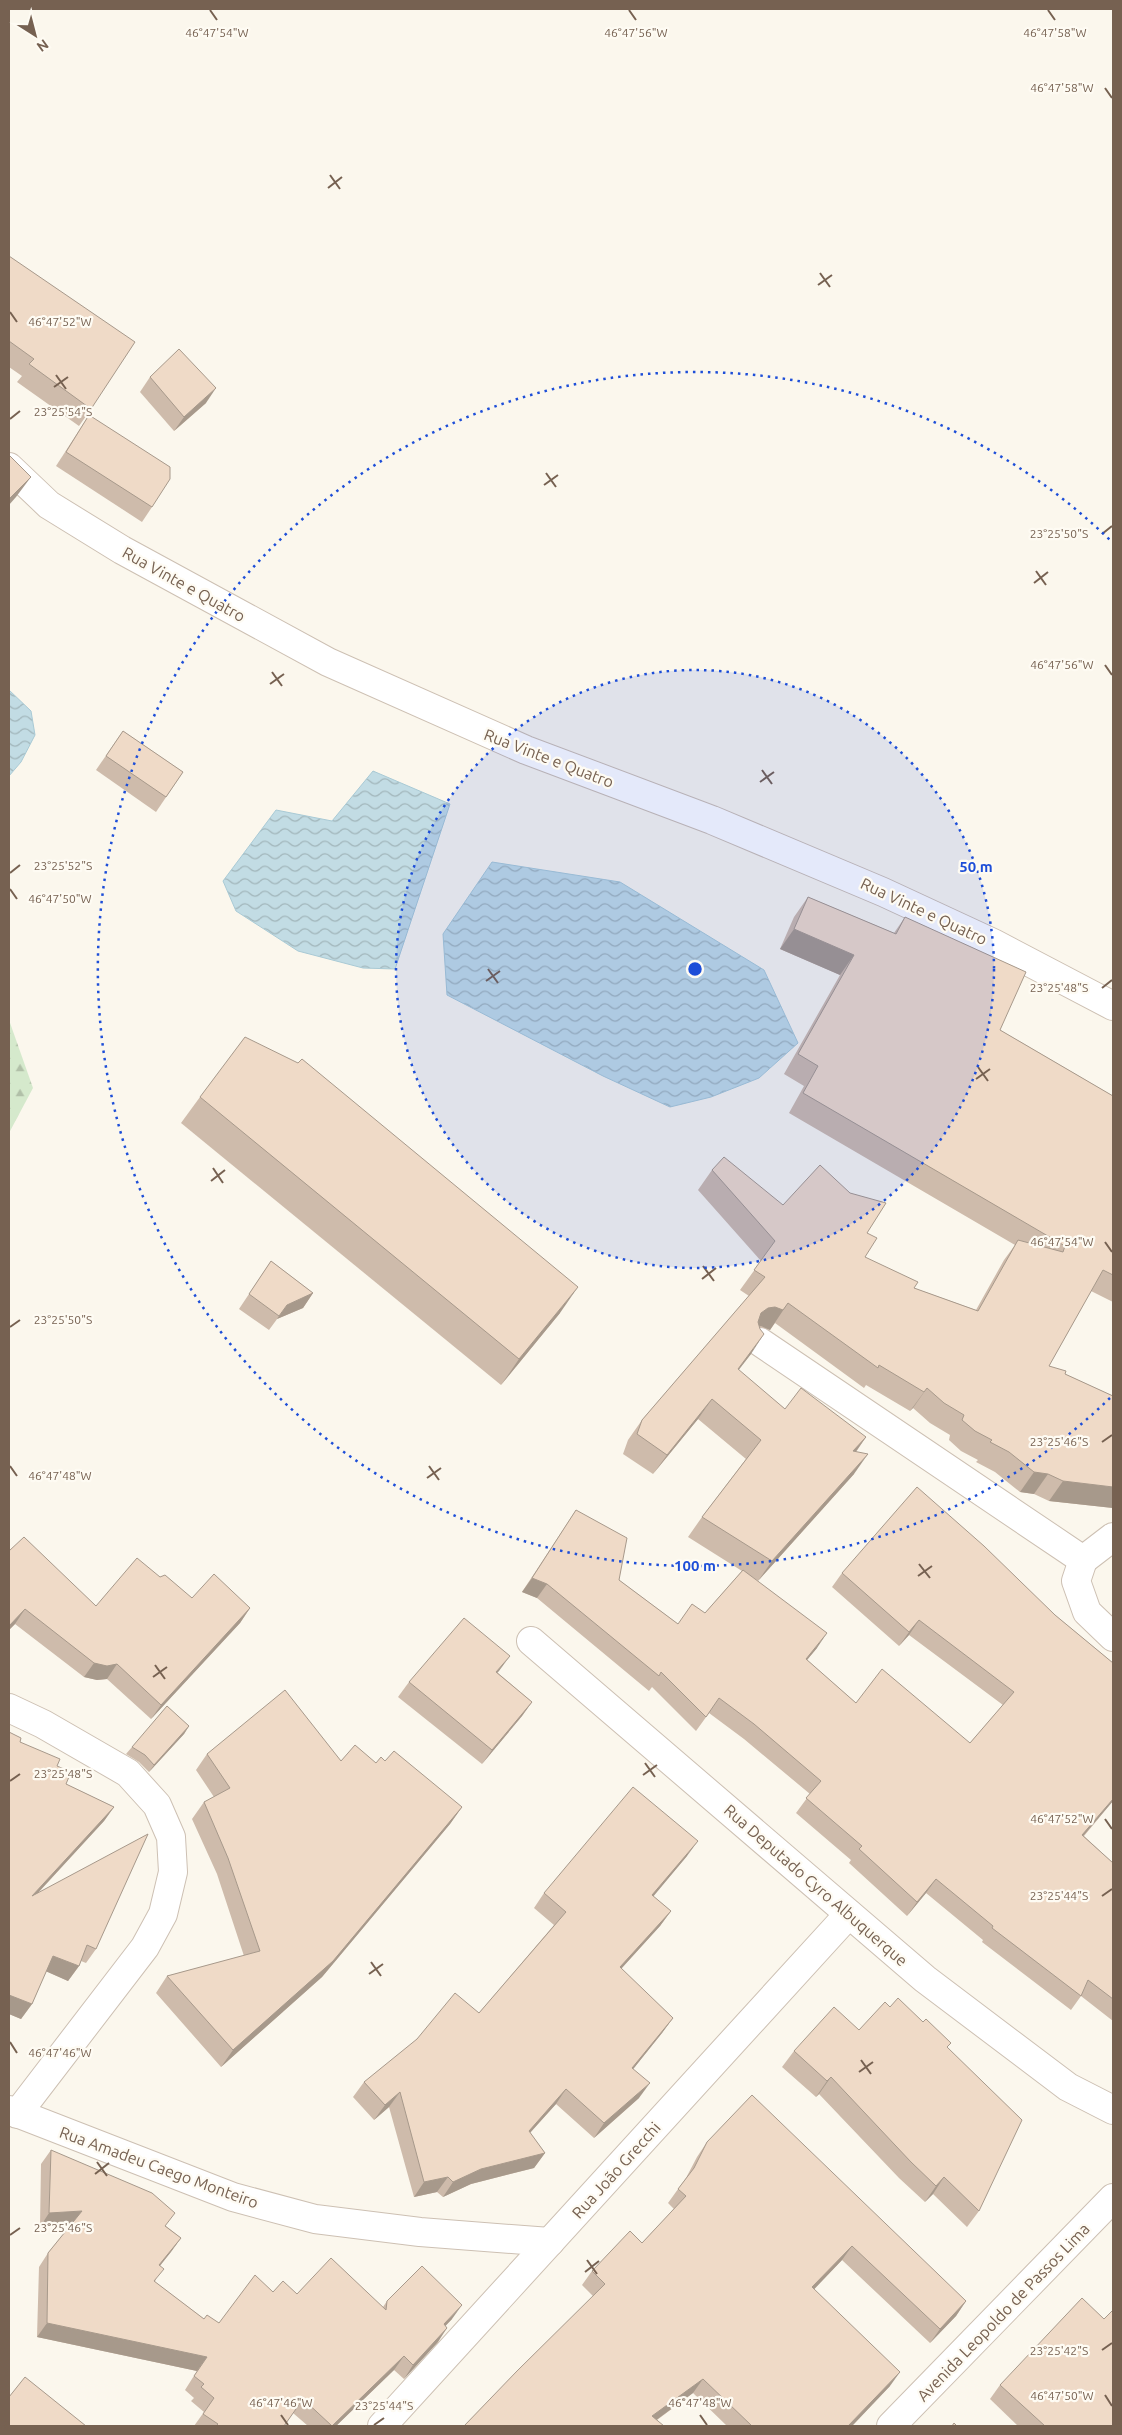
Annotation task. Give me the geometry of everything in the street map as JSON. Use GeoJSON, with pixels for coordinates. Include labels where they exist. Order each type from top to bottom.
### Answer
{"type":"FeatureCollection","features":[{"type":"Feature","properties":{"kind":"street","name":"Rua Vinte e Quatro"},"geometry":{"type":"LineString","coordinates":[[9,467],[49,505],[122,550],[328,662],[526,750],[712,820],[883,892],[993,943],[1113,1006]]}},
{"type":"Feature","properties":{"kind":"street"},"geometry":{"type":"LineString","coordinates":[[760,1342],[1083,1560]]}},
{"type":"Feature","properties":{"kind":"street"},"geometry":{"type":"LineString","coordinates":[[1113,1537],[1083,1560],[1076,1581],[1087,1612],[1113,1637]]}},
{"type":"Feature","properties":{"kind":"street","name":"Rua Deputado Cyro Albuquerque"},"geometry":{"type":"LineString","coordinates":[[531,1641],[925,1979],[1068,2087],[1113,2110]]}},
{"type":"Feature","properties":{"kind":"street"},"geometry":{"type":"LineString","coordinates":[[9,1708],[42,1724],[128,1773],[157,1805],[171,1837],[173,1872],[163,1914],[144,1947],[13,2112]]}},
{"type":"Feature","properties":{"kind":"street","name":"Rua João Grecchi"},"geometry":{"type":"LineString","coordinates":[[382,2426],[849,1914]]}},
{"type":"Feature","properties":{"kind":"street","name":"Rua Amadeu Caego Monteiro"},"geometry":{"type":"LineString","coordinates":[[13,2112],[233,2197],[314,2219],[420,2232],[550,2242]]}},
{"type":"Feature","properties":{"kind":"street","name":"Avenida Leopoldo de Passos Lima"},"geometry":{"type":"LineString","coordinates":[[891,2426],[1113,2198]]}},
{"type":"Feature","properties":{"kind":"green space"},"geometry":{"type":"Polygon","coordinates":[[[9,1020],[33,1088],[9,1133],[9,1020]]]}},
{"type":"Feature","properties":{"kind":"water"},"geometry":{"type":"Polygon","coordinates":[[[9,690],[31,711],[35,735],[21,762],[9,776],[9,690]]]}},
{"type":"Feature","properties":{"kind":"water"},"geometry":{"type":"Polygon","coordinates":[[[373,771],[450,804],[395,969],[363,968],[298,951],[236,911],[223,881],[276,810],[332,821],[373,771]]]}},
{"type":"Feature","properties":{"kind":"water"},"geometry":{"type":"Polygon","coordinates":[[[492,862],[620,882],[764,970],[798,1043],[759,1078],[711,1097],[670,1107],[603,1076],[447,995],[443,934],[492,862]]]}},
{"type":"Feature","properties":{"kind":"building"},"geometry":{"type":"Polygon","coordinates":[[[9,256],[135,342],[91,409],[29,364],[34,359],[9,341],[9,256]]]}},
{"type":"Feature","properties":{"kind":"building"},"geometry":{"type":"Polygon","coordinates":[[[179,349],[216,388],[184,417],[150,377],[179,349]]]}},
{"type":"Feature","properties":{"kind":"building"},"geometry":{"type":"Polygon","coordinates":[[[89,415],[170,467],[170,479],[152,507],[66,452],[89,415]]]}},
{"type":"Feature","properties":{"kind":"building"},"geometry":{"type":"Polygon","coordinates":[[[9,455],[31,477],[9,499],[9,455]]]}},
{"type":"Feature","properties":{"kind":"building"},"geometry":{"type":"Polygon","coordinates":[[[123,731],[183,772],[166,797],[106,756],[123,731]]]}},
{"type":"Feature","properties":{"kind":"building"},"geometry":{"type":"Polygon","coordinates":[[[808,897],[896,934],[905,917],[1026,972],[1000,1030],[1113,1096],[1113,1275],[1103,1270],[1049,1366],[1066,1371],[1065,1374],[1113,1396],[1113,1487],[1063,1481],[1048,1474],[1034,1472],[1009,1452],[990,1442],[992,1440],[975,1431],[962,1420],[964,1415],[944,1403],[927,1388],[924,1392],[879,1365],[878,1368],[788,1303],[783,1310],[775,1307],[768,1308],[761,1313],[758,1322],[764,1334],[738,1369],[785,1409],[801,1388],[866,1437],[853,1451],[868,1454],[772,1561],[702,1517],[761,1440],[712,1399],[667,1455],[637,1434],[642,1420],[765,1277],[754,1270],[775,1241],[712,1170],[724,1157],[783,1205],[820,1165],[850,1193],[886,1203],[867,1233],[877,1238],[865,1257],[918,1282],[914,1288],[978,1311],[1018,1240],[1063,1252],[1065,1246],[803,1093],[818,1066],[798,1054],[854,955],[794,929],[808,897]]]}},
{"type":"Feature","properties":{"kind":"building"},"geometry":{"type":"Polygon","coordinates":[[[245,1037],[298,1063],[302,1059],[578,1287],[519,1359],[200,1097],[245,1037]]]}},
{"type":"Feature","properties":{"kind":"building"},"geometry":{"type":"Polygon","coordinates":[[[271,1261],[313,1293],[287,1305],[279,1316],[249,1294],[271,1261]]]}},
{"type":"Feature","properties":{"kind":"building"},"geometry":{"type":"Polygon","coordinates":[[[917,1487],[984,1546],[1055,1615],[1113,1663],[1113,1799],[1082,1835],[1113,1863],[1113,1999],[1088,1980],[1081,1996],[992,1928],[993,1926],[936,1879],[917,1902],[859,1849],[862,1846],[806,1798],[821,1781],[754,1724],[719,1698],[706,1717],[661,1672],[659,1676],[547,1584],[532,1578],[576,1510],[627,1538],[619,1580],[678,1624],[692,1604],[705,1613],[743,1570],[827,1633],[806,1659],[856,1703],[882,1669],[970,1743],[1014,1692],[919,1620],[909,1632],[842,1573],[917,1487]]]}},
{"type":"Feature","properties":{"kind":"building"},"geometry":{"type":"Polygon","coordinates":[[[24,1537],[96,1606],[137,1558],[160,1577],[165,1575],[192,1598],[214,1574],[250,1608],[161,1705],[117,1664],[107,1666],[94,1663],[25,1609],[9,1626],[9,1551],[24,1537]]]}},
{"type":"Feature","properties":{"kind":"building"},"geometry":{"type":"Polygon","coordinates":[[[464,1618],[510,1656],[496,1672],[532,1702],[492,1750],[409,1682],[464,1618]]]}},
{"type":"Feature","properties":{"kind":"building"},"geometry":{"type":"Polygon","coordinates":[[[285,1690],[341,1761],[355,1745],[376,1763],[381,1757],[385,1761],[394,1751],[462,1807],[333,1961],[233,2050],[167,1976],[260,1951],[228,1858],[204,1802],[230,1788],[207,1754],[285,1690]]]}},
{"type":"Feature","properties":{"kind":"building"},"geometry":{"type":"Polygon","coordinates":[[[167,1706],[189,1726],[154,1765],[145,1755],[132,1747],[167,1706]]]}},
{"type":"Feature","properties":{"kind":"building"},"geometry":{"type":"Polygon","coordinates":[[[9,1732],[21,1738],[20,1742],[60,1759],[57,1766],[71,1772],[66,1784],[114,1807],[32,1896],[148,1834],[96,1949],[87,1945],[79,1966],[53,1956],[32,2004],[9,1995],[9,1732]]]}},
{"type":"Feature","properties":{"kind":"building"},"geometry":{"type":"Polygon","coordinates":[[[633,1787],[698,1841],[652,1895],[671,1911],[620,1967],[673,2018],[632,2068],[650,2083],[604,2123],[566,2089],[529,2131],[545,2153],[481,2169],[453,2182],[448,2177],[424,2182],[400,2092],[385,2105],[364,2082],[417,2039],[455,1993],[479,2013],[566,1912],[544,1893],[633,1787]]]}},
{"type":"Feature","properties":{"kind":"building"},"geometry":{"type":"Polygon","coordinates":[[[898,1998],[923,2022],[926,2019],[951,2043],[947,2047],[1022,2120],[979,2211],[944,2177],[936,2186],[831,2077],[827,2081],[794,2051],[834,2007],[859,2030],[885,2002],[890,2007],[898,1998]]]}},
{"type":"Feature","properties":{"kind":"building"},"geometry":{"type":"Polygon","coordinates":[[[752,2095],[966,2301],[940,2329],[852,2246],[812,2287],[900,2372],[848,2426],[752,2426],[703,2379],[652,2416],[664,2426],[464,2426],[605,2284],[592,2271],[630,2231],[642,2243],[686,2196],[678,2189],[694,2168],[707,2142],[752,2095]]]}},
{"type":"Feature","properties":{"kind":"building"},"geometry":{"type":"Polygon","coordinates":[[[51,2150],[152,2193],[175,2213],[165,2226],[181,2238],[159,2265],[164,2269],[154,2281],[204,2319],[207,2315],[219,2323],[255,2275],[273,2292],[283,2281],[297,2294],[331,2258],[386,2310],[387,2301],[422,2266],[462,2305],[444,2324],[447,2328],[413,2365],[404,2356],[332,2426],[303,2399],[284,2426],[216,2426],[218,2424],[203,2414],[214,2398],[201,2387],[204,2384],[194,2376],[207,2357],[47,2323],[48,2253],[82,2211],[49,2213],[51,2150]]]}},
{"type":"Feature","properties":{"kind":"building"},"geometry":{"type":"Polygon","coordinates":[[[1082,2298],[1104,2319],[1113,2310],[1113,2426],[1045,2426],[1000,2385],[1082,2298]]]}},
{"type":"Feature","properties":{"kind":"building"},"geometry":{"type":"Polygon","coordinates":[[[25,2377],[86,2426],[9,2426],[9,2397],[25,2377]]]}}]}
